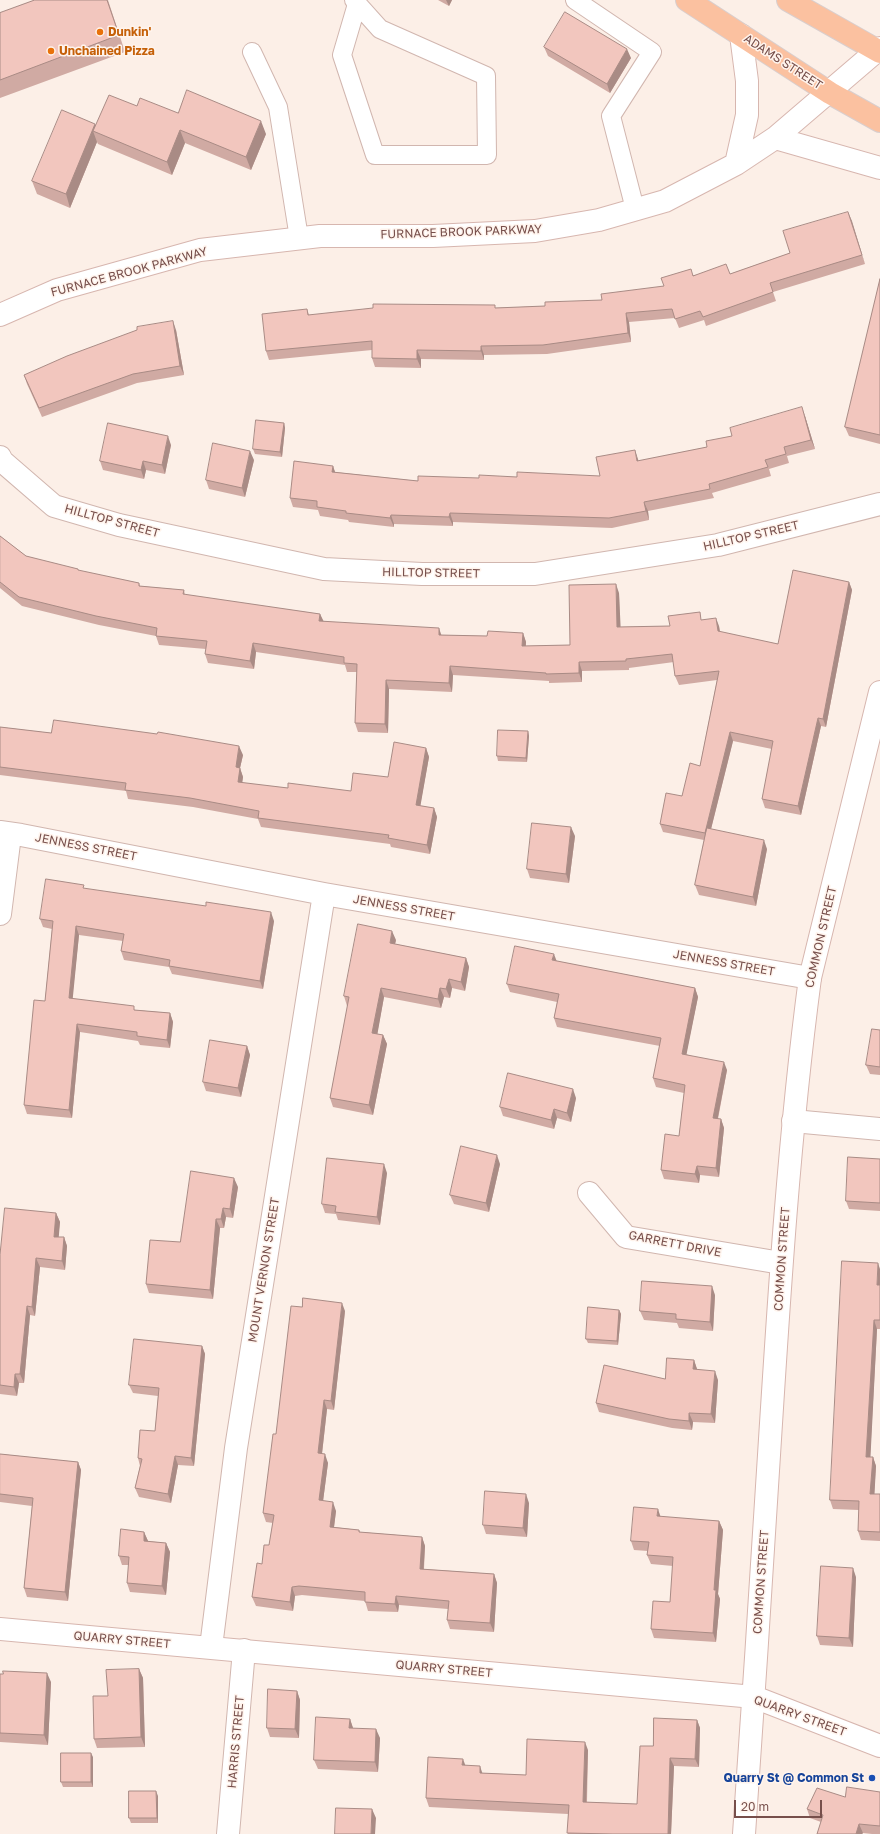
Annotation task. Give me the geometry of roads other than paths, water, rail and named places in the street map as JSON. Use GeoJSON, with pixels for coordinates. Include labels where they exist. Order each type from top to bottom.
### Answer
{"type":"FeatureCollection","features":[{"type":"Feature","properties":{"kind":"main road","name":"ADAMS STREET"},"geometry":{"type":"LineString","coordinates":[[687,0],[830,93],[880,121]]}},
{"type":"Feature","properties":{"kind":"main road"},"geometry":{"type":"LineString","coordinates":[[788,0],[879,51]]}},
{"type":"Feature","properties":{"kind":"street"},"geometry":{"type":"LineString","coordinates":[[736,164],[748,115],[748,81],[741,35]]}},
{"type":"Feature","properties":{"kind":"street","name":"FURNACE BROOK PARKWAY"},"geometry":{"type":"LineString","coordinates":[[0,315],[57,290],[200,250],[320,236],[433,236],[535,231],[599,220],[665,201],[736,164],[775,138],[879,51]]}},
{"type":"Feature","properties":{"kind":"street"},"geometry":{"type":"LineString","coordinates":[[775,138],[880,168]]}},
{"type":"Feature","properties":{"kind":"street","name":"HILLTOP STREET"},"geometry":{"type":"LineString","coordinates":[[0,457],[2,461],[54,506],[119,525],[324,569],[354,571],[422,574],[535,574],[718,545],[880,504]]}},
{"type":"Feature","properties":{"kind":"street","name":"COMMON STREET"},"geometry":{"type":"LineString","coordinates":[[744,1834],[781,1263],[793,1121],[810,978],[880,692]]}},
{"type":"Feature","properties":{"kind":"street"},"geometry":{"type":"LineString","coordinates":[[0,914],[5,834]]}},
{"type":"Feature","properties":{"kind":"street","name":"JENNESS STREET"},"geometry":{"type":"LineString","coordinates":[[5,834],[21,835],[324,894],[810,978]]}},
{"type":"Feature","properties":{"kind":"street","name":"MOUNT VERNON STREET"},"geometry":{"type":"LineString","coordinates":[[211,1647],[236,1448],[324,894]]}},
{"type":"Feature","properties":{"kind":"street"},"geometry":{"type":"LineString","coordinates":[[793,1121],[880,1129]]}},
{"type":"Feature","properties":{"kind":"street","name":"GARRETT DRIVE"},"geometry":{"type":"LineString","coordinates":[[589,1193],[626,1237],[781,1263]]}},
{"type":"Feature","properties":{"kind":"street","name":"QUARRY STREET"},"geometry":{"type":"LineString","coordinates":[[0,1629],[754,1697],[880,1746]]}},
{"type":"Feature","properties":{"kind":"street","name":"HARRIS STREET"},"geometry":{"type":"LineString","coordinates":[[228,1834],[244,1650]]}},
{"type":"Feature","properties":{"kind":"lane"},"geometry":{"type":"LineString","coordinates":[[575,0],[652,52],[611,116],[635,210]]}},
{"type":"Feature","properties":{"kind":"lane"},"geometry":{"type":"LineString","coordinates":[[355,2],[380,29],[486,76],[487,156],[375,155],[342,55],[355,2]]}},
{"type":"Feature","properties":{"kind":"lane"},"geometry":{"type":"LineString","coordinates":[[252,52],[278,107],[300,238]]}},
{"type":"Feature","properties":{"kind":"place","name":"Dunkin'"},"geometry":{"type":"Point","coordinates":[100,32]}},
{"type":"Feature","properties":{"kind":"place","name":"Unchained Pizza"},"geometry":{"type":"Point","coordinates":[51,51]}},
{"type":"Feature","properties":{"kind":"place","name":"Quarry St @ Common St"},"geometry":{"type":"Point","coordinates":[872,1778]}}]}
